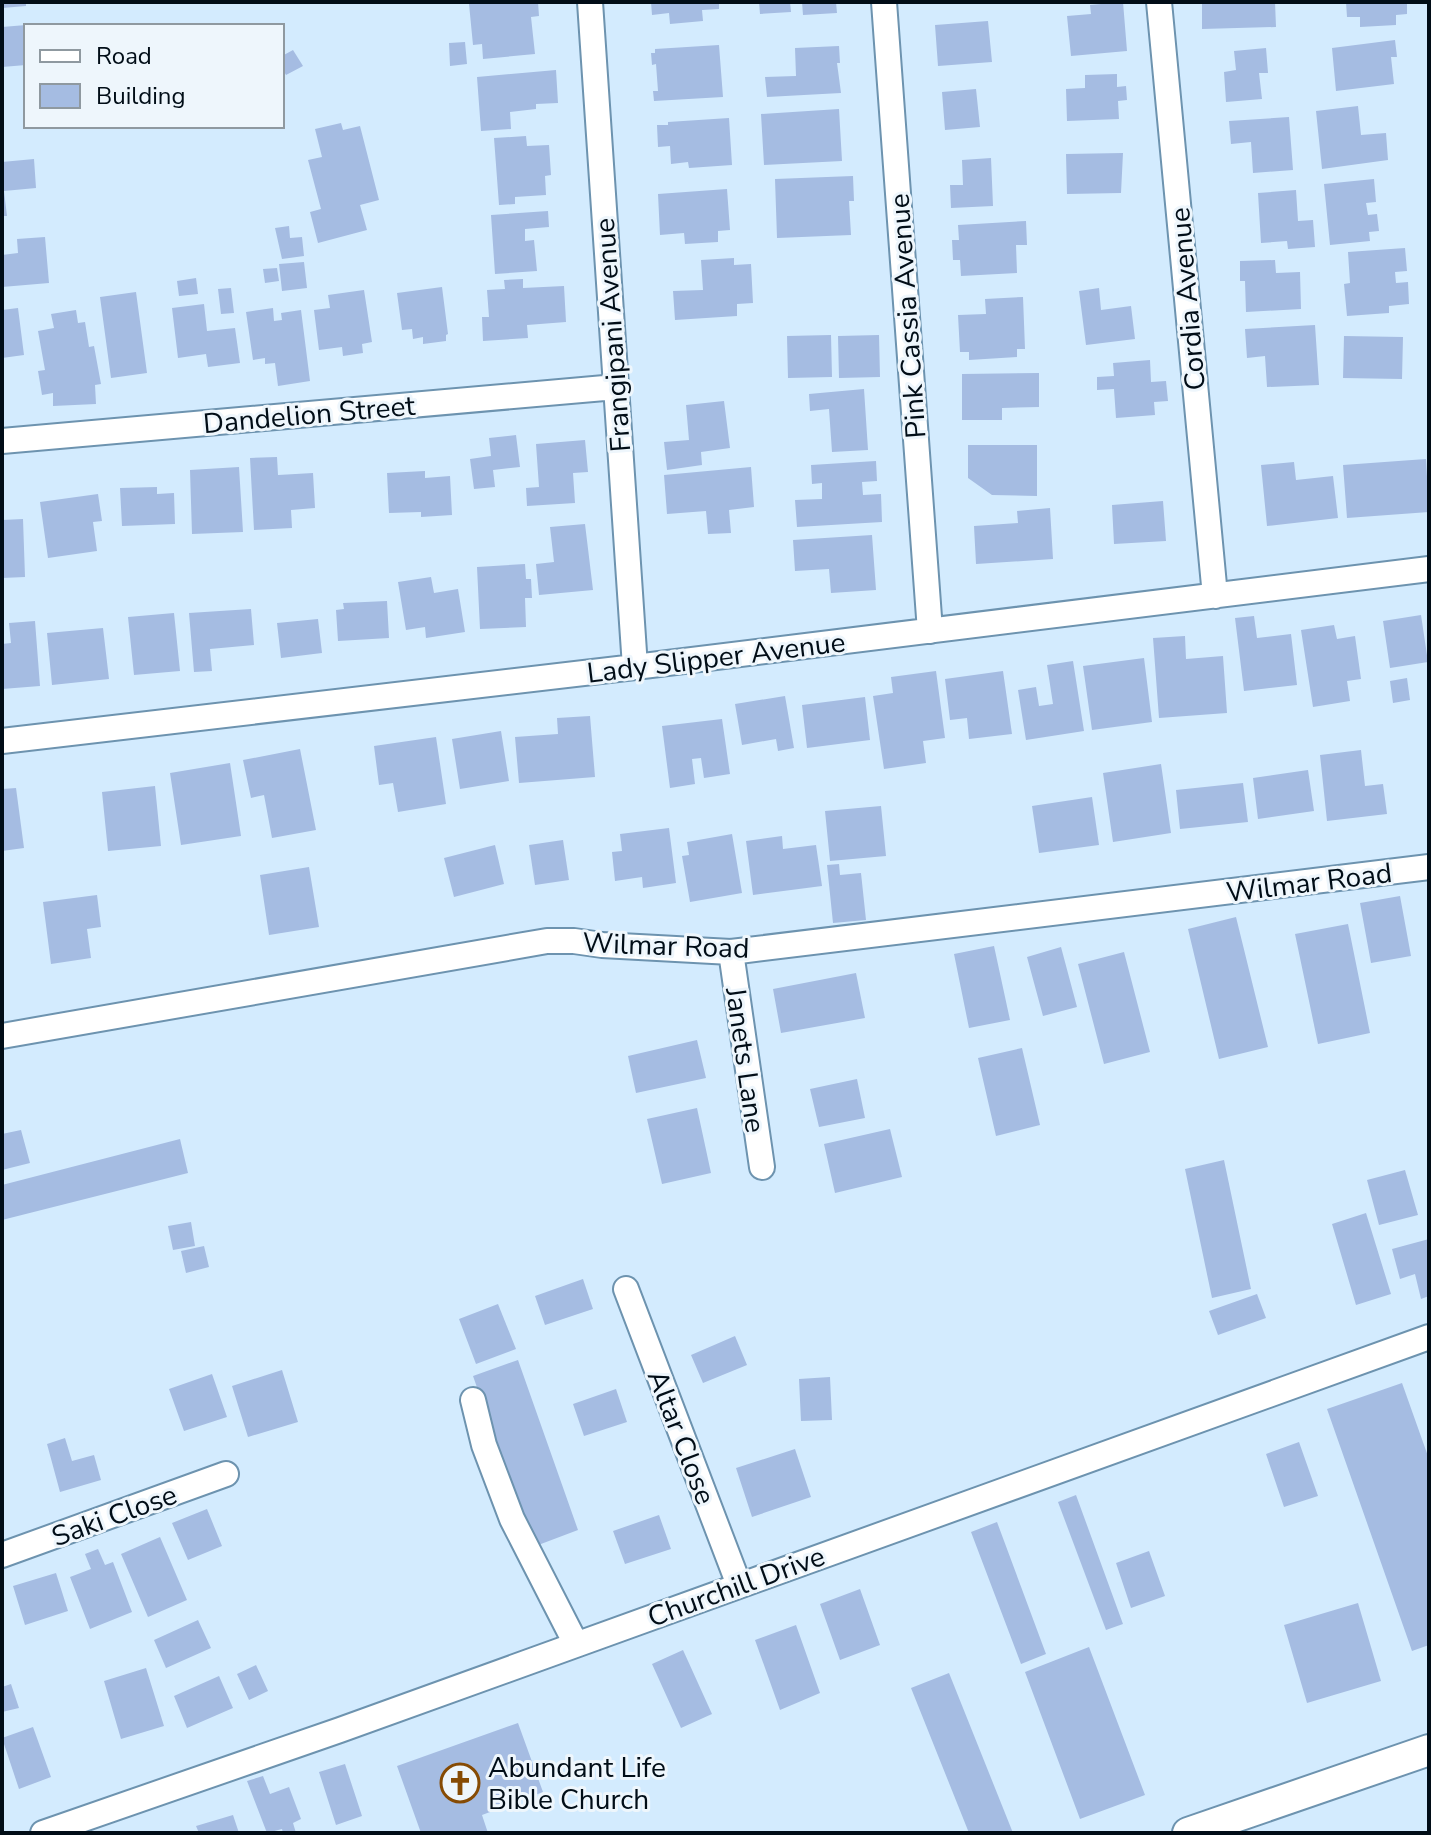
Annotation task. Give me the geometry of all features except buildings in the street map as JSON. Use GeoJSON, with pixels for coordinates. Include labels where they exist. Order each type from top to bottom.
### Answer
{"type":"FeatureCollection","features":[{"type":"Feature","properties":{"kind":"street","name":"Frangipani Avenue"},"geometry":{"type":"LineString","coordinates":[[590,2],[635,667]]}},
{"type":"Feature","properties":{"kind":"street","name":"Pink Cassia Avenue"},"geometry":{"type":"LineString","coordinates":[[884,2],[930,631]]}},
{"type":"Feature","properties":{"kind":"street","name":"Cordia Avenue"},"geometry":{"type":"LineString","coordinates":[[1159,2],[1215,596]]}},
{"type":"Feature","properties":{"kind":"street","name":"Dandelion Street"},"geometry":{"type":"LineString","coordinates":[[2,441],[616,387]]}},
{"type":"Feature","properties":{"kind":"street","name":"Lady Slipper Avenue"},"geometry":{"type":"LineString","coordinates":[[2,741],[1429,569]]}},
{"type":"Feature","properties":{"kind":"street","name":"Wilmar Road"},"geometry":{"type":"LineString","coordinates":[[2,1036],[547,941],[731,952],[1429,867]]}},
{"type":"Feature","properties":{"kind":"street","name":"Janets Lane"},"geometry":{"type":"LineString","coordinates":[[731,952],[762,1167]]}},
{"type":"Feature","properties":{"kind":"street","name":"Altar Close"},"geometry":{"type":"LineString","coordinates":[[626,1289],[739,1585]]}},
{"type":"Feature","properties":{"kind":"street","name":"Churchill Drive"},"geometry":{"type":"LineString","coordinates":[[43,1833],[340,1730],[1429,1337]]}},
{"type":"Feature","properties":{"kind":"street"},"geometry":{"type":"LineString","coordinates":[[473,1400],[484,1445],[512,1519],[576,1644]]}},
{"type":"Feature","properties":{"kind":"street","name":"Saki Close"},"geometry":{"type":"LineString","coordinates":[[2,1555],[226,1474]]}},
{"type":"Feature","properties":{"kind":"street"},"geometry":{"type":"LineString","coordinates":[[1188,1833],[1429,1750]]}},
{"type":"Feature","properties":{"kind":"place","name":"Abundant Life Bible Church"},"geometry":{"type":"Point","coordinates":[460,1783]}}]}
